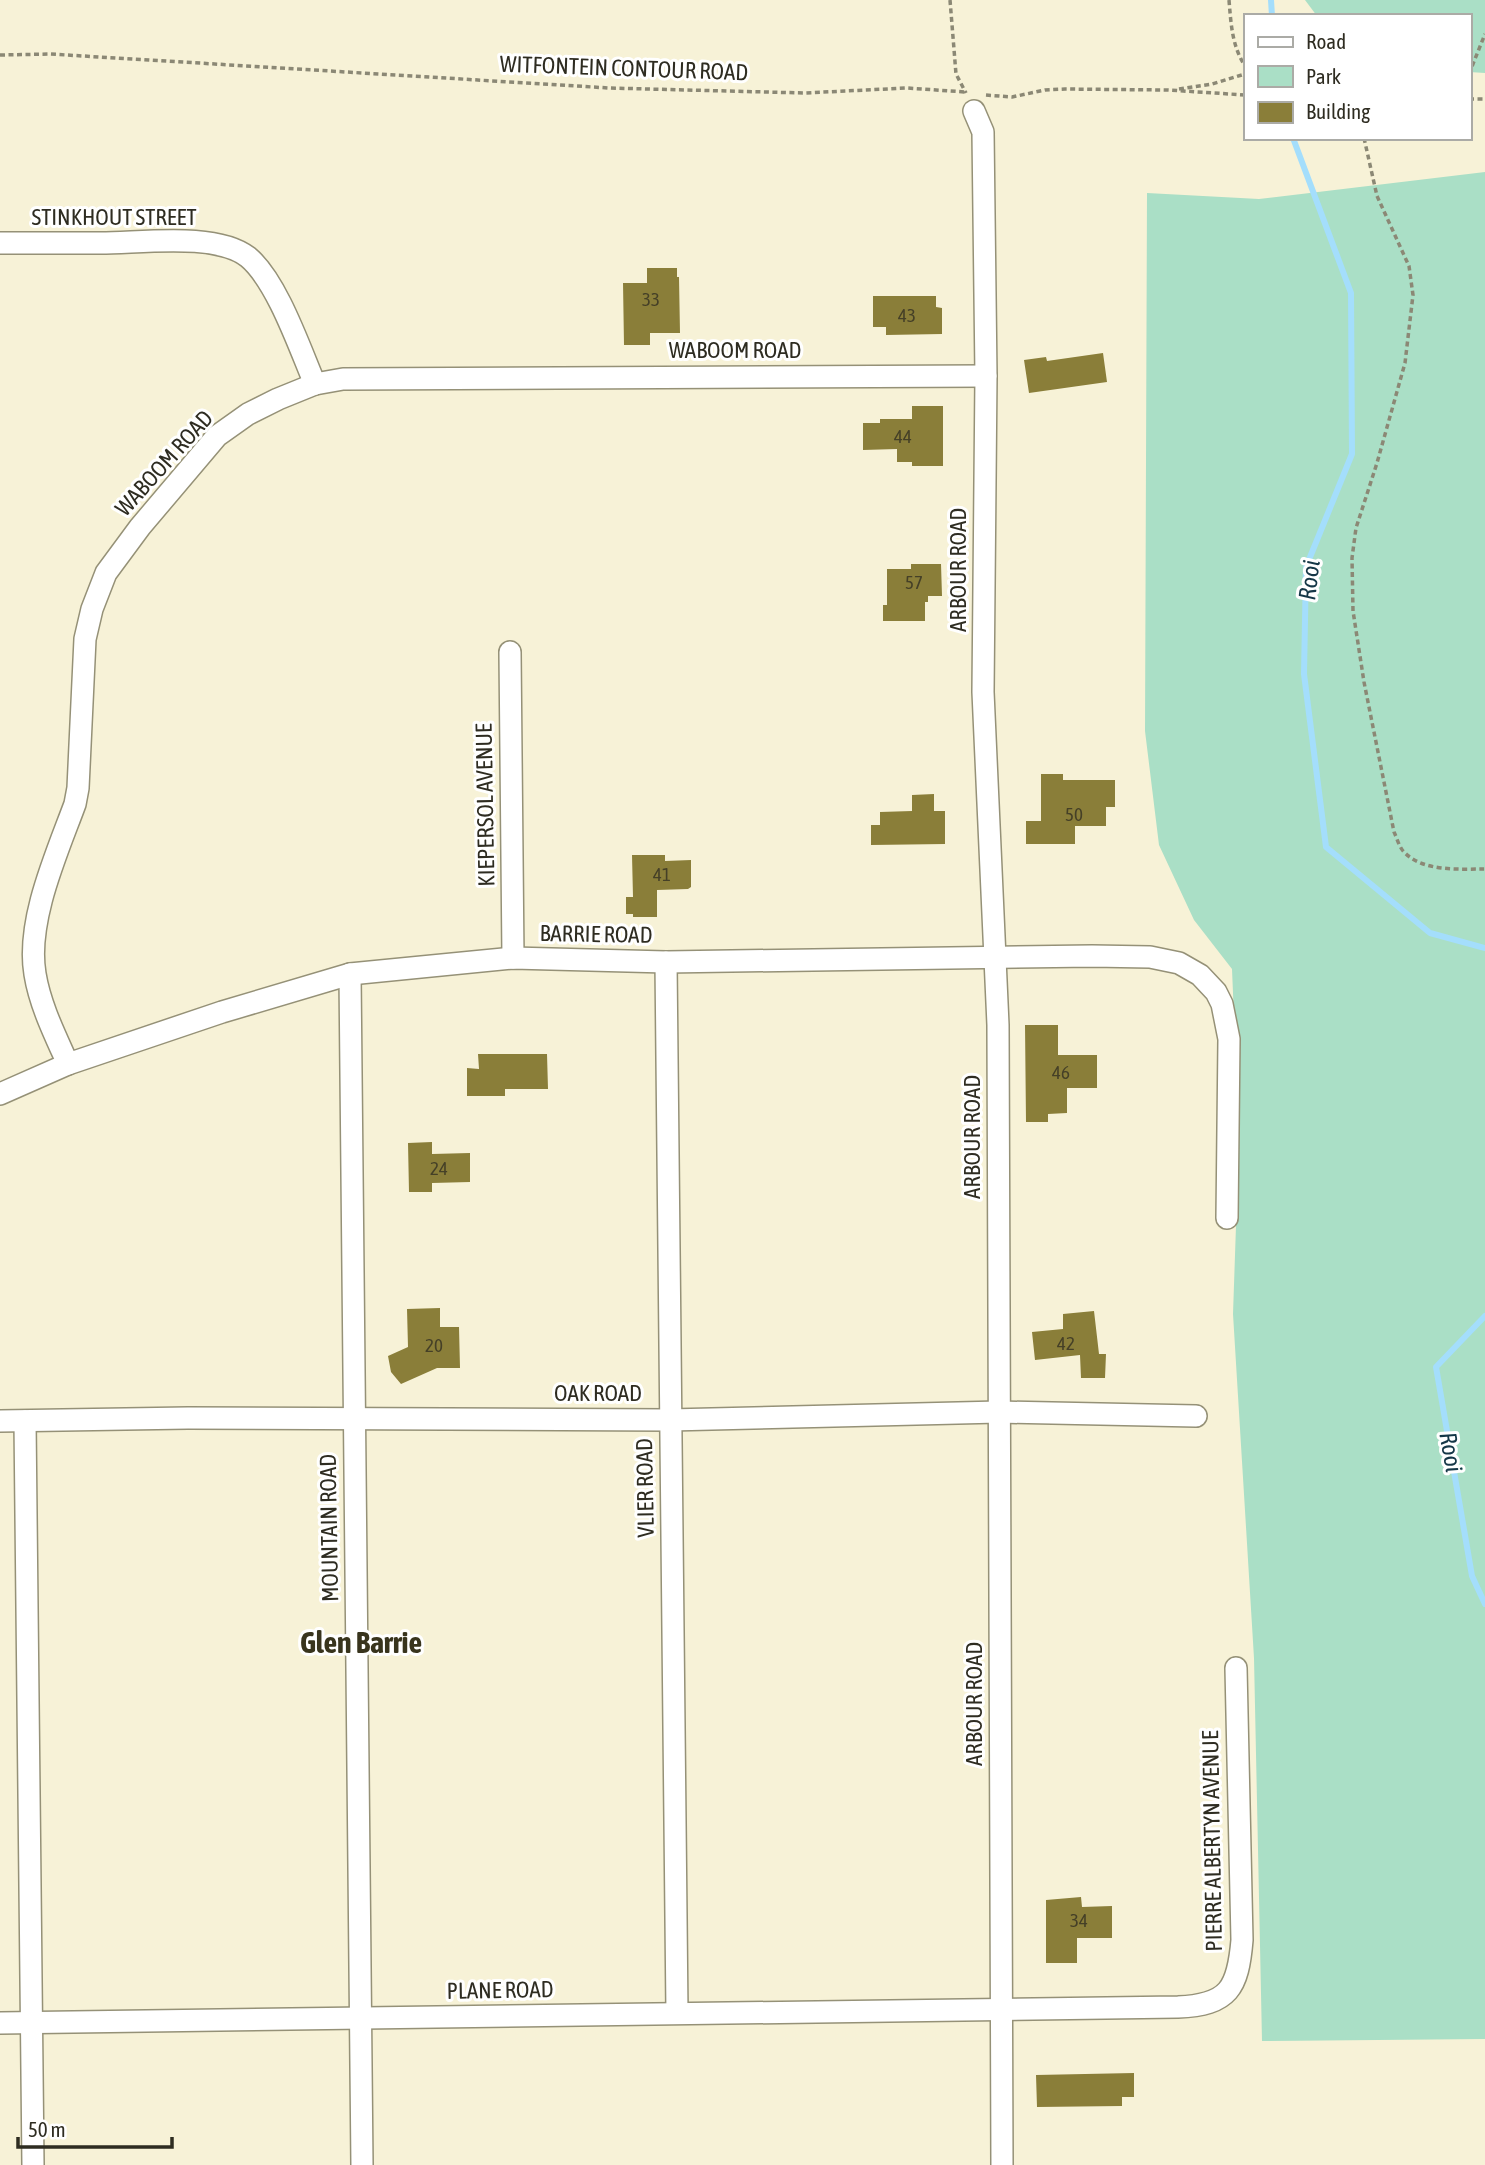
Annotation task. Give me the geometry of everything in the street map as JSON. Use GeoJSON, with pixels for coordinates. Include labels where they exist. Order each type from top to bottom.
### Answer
{"type":"FeatureCollection","features":[{"type":"Feature","properties":{"kind":"street","name":"ARBOUR ROAD"},"geometry":{"type":"LineString","coordinates":[[970,102],[983,132],[986,376],[983,692],[998,1025],[1002,2165]]}},
{"type":"Feature","properties":{"kind":"street","name":"STINKHOUT STREET"},"geometry":{"type":"LineString","coordinates":[[0,243],[193,242],[232,249],[248,257],[265,276],[315,384]]}},
{"type":"Feature","properties":{"kind":"street","name":"WABOOM ROAD"},"geometry":{"type":"LineString","coordinates":[[68,1064],[37,988],[34,950],[39,909],[75,804],[87,623],[106,573],[140,527],[217,436],[248,414],[315,384],[359,377],[986,376]]}},
{"type":"Feature","properties":{"kind":"street","name":"KIEPERSOL AVENUE"},"geometry":{"type":"LineString","coordinates":[[510,652],[513,958]]}},
{"type":"Feature","properties":{"kind":"street","name":"BARRIE ROAD"},"geometry":{"type":"LineString","coordinates":[[0,1094],[68,1064],[222,1012],[350,974],[513,958],[666,962],[1150,957],[1187,967],[1206,981],[1223,1004],[1229,1040],[1227,1217]]}},
{"type":"Feature","properties":{"kind":"street","name":"VLIER ROAD"},"geometry":{"type":"LineString","coordinates":[[666,962],[677,2013]]}},
{"type":"Feature","properties":{"kind":"street","name":"MOUNTAIN ROAD"},"geometry":{"type":"LineString","coordinates":[[350,974],[362,2165]]}},
{"type":"Feature","properties":{"kind":"street","name":"OAK ROAD"},"geometry":{"type":"LineString","coordinates":[[0,1421],[188,1418],[670,1420],[999,1412],[1196,1416]]}},
{"type":"Feature","properties":{"kind":"street"},"geometry":{"type":"LineString","coordinates":[[25,1421],[33,2165]]}},
{"type":"Feature","properties":{"kind":"street","name":"PIERRE ALBERTYN AVENUE"},"geometry":{"type":"LineString","coordinates":[[1002,2011],[1193,2006],[1223,1995],[1232,1986],[1239,1969],[1241,1940],[1236,1668]]}},
{"type":"Feature","properties":{"kind":"street","name":"PLANE ROAD"},"geometry":{"type":"LineString","coordinates":[[0,2023],[1002,2011]]}},
{"type":"Feature","properties":{"kind":"path"},"geometry":{"type":"LineString","coordinates":[[950,0],[956,75],[970,102]]}},
{"type":"Feature","properties":{"kind":"path"},"geometry":{"type":"LineString","coordinates":[[1229,0],[1236,52],[1244,64]]}},
{"type":"Feature","properties":{"kind":"path"},"geometry":{"type":"LineString","coordinates":[[1471,69],[1485,34]]}},
{"type":"Feature","properties":{"kind":"path","name":"WITFONTEIN CONTOUR ROAD"},"geometry":{"type":"LineString","coordinates":[[0,55],[124,58],[609,88],[805,93],[907,88],[970,102],[1045,90],[1168,90],[1244,95]]}},
{"type":"Feature","properties":{"kind":"path"},"geometry":{"type":"LineString","coordinates":[[1168,90],[1212,84],[1244,74]]}},
{"type":"Feature","properties":{"kind":"path"},"geometry":{"type":"LineString","coordinates":[[1364,140],[1377,196],[1409,267],[1413,295],[1405,363],[1356,528],[1352,558],[1353,611],[1364,682],[1394,832],[1402,850],[1415,861],[1442,868],[1485,869]]}},
{"type":"Feature","properties":{"kind":"green space"},"geometry":{"type":"Polygon","coordinates":[[[1305,0],[1485,0],[1485,73],[1471,72],[1471,14],[1316,14],[1305,0]]]}},
{"type":"Feature","properties":{"kind":"green space"},"geometry":{"type":"Polygon","coordinates":[[[1485,172],[1485,2039],[1262,2041],[1254,1658],[1233,1314],[1239,1138],[1232,969],[1194,920],[1159,845],[1145,731],[1147,193],[1259,199],[1485,172]]]}},
{"type":"Feature","properties":{"kind":"building"},"geometry":{"type":"Polygon","coordinates":[[[647,268],[677,268],[680,333],[650,333],[650,345],[624,345],[623,283],[647,283],[647,268]]]}},
{"type":"Feature","properties":{"kind":"building"},"geometry":{"type":"Polygon","coordinates":[[[873,296],[936,296],[936,307],[942,308],[942,334],[886,335],[886,327],[873,327],[873,296]]]}},
{"type":"Feature","properties":{"kind":"building"},"geometry":{"type":"Polygon","coordinates":[[[1103,353],[1107,382],[1029,393],[1024,360],[1046,357],[1047,361],[1103,353]]]}},
{"type":"Feature","properties":{"kind":"building"},"geometry":{"type":"Polygon","coordinates":[[[912,406],[943,406],[943,466],[912,466],[912,462],[897,462],[897,449],[863,450],[863,423],[880,423],[880,419],[912,419],[912,406]]]}},
{"type":"Feature","properties":{"kind":"building"},"geometry":{"type":"Polygon","coordinates":[[[911,564],[941,564],[942,596],[928,596],[928,602],[925,602],[925,621],[883,621],[883,605],[887,605],[887,569],[911,569],[911,564]]]}},
{"type":"Feature","properties":{"kind":"building"},"geometry":{"type":"Polygon","coordinates":[[[1041,774],[1063,774],[1063,780],[1115,780],[1115,807],[1106,807],[1106,826],[1075,826],[1075,844],[1026,844],[1026,821],[1041,821],[1041,774]]]}},
{"type":"Feature","properties":{"kind":"building"},"geometry":{"type":"Polygon","coordinates":[[[934,794],[934,811],[945,811],[945,844],[871,845],[871,825],[880,825],[880,812],[912,811],[912,795],[934,794]]]}},
{"type":"Feature","properties":{"kind":"building"},"geometry":{"type":"Polygon","coordinates":[[[632,855],[665,855],[665,861],[691,860],[691,887],[657,890],[657,917],[633,917],[633,914],[626,914],[626,897],[633,897],[632,855]]]}},
{"type":"Feature","properties":{"kind":"building"},"geometry":{"type":"Polygon","coordinates":[[[1025,1025],[1058,1025],[1058,1055],[1097,1055],[1097,1088],[1067,1088],[1067,1113],[1048,1114],[1048,1122],[1026,1122],[1025,1025]]]}},
{"type":"Feature","properties":{"kind":"building"},"geometry":{"type":"Polygon","coordinates":[[[478,1054],[547,1054],[548,1089],[505,1089],[505,1096],[467,1096],[467,1068],[479,1069],[478,1054]]]}},
{"type":"Feature","properties":{"kind":"building"},"geometry":{"type":"Polygon","coordinates":[[[432,1142],[432,1154],[470,1153],[470,1182],[432,1183],[432,1192],[409,1192],[408,1143],[432,1142]]]}},
{"type":"Feature","properties":{"kind":"building"},"geometry":{"type":"Polygon","coordinates":[[[440,1308],[440,1327],[459,1327],[460,1368],[437,1368],[401,1384],[391,1372],[388,1356],[408,1347],[407,1309],[440,1308]]]}},
{"type":"Feature","properties":{"kind":"building"},"geometry":{"type":"Polygon","coordinates":[[[1094,1311],[1099,1354],[1106,1354],[1105,1378],[1081,1378],[1080,1355],[1035,1360],[1032,1332],[1063,1329],[1063,1314],[1094,1311]]]}},
{"type":"Feature","properties":{"kind":"building"},"geometry":{"type":"Polygon","coordinates":[[[1081,1897],[1082,1907],[1112,1906],[1112,1938],[1077,1938],[1077,1963],[1046,1963],[1046,1900],[1081,1897]]]}},
{"type":"Feature","properties":{"kind":"building"},"geometry":{"type":"Polygon","coordinates":[[[1134,2073],[1134,2097],[1122,2097],[1122,2106],[1037,2107],[1036,2075],[1134,2073]]]}},
{"type":"Feature","properties":{"kind":"waterway","name":"Rooi"},"geometry":{"type":"LineString","coordinates":[[1271,0],[1272,14]]}},
{"type":"Feature","properties":{"kind":"waterway","name":"Rooi"},"geometry":{"type":"LineString","coordinates":[[1294,140],[1351,293],[1352,454],[1306,567],[1304,674],[1326,847],[1430,933],[1485,948]]}},
{"type":"Feature","properties":{"kind":"waterway","name":"Rooi"},"geometry":{"type":"LineString","coordinates":[[1485,1316],[1436,1367],[1472,1576],[1485,1604]]}},
{"type":"Feature","properties":{"kind":"district","name":"Glen Barrie"},"geometry":{"type":"Point","coordinates":[361,1642]}}]}
